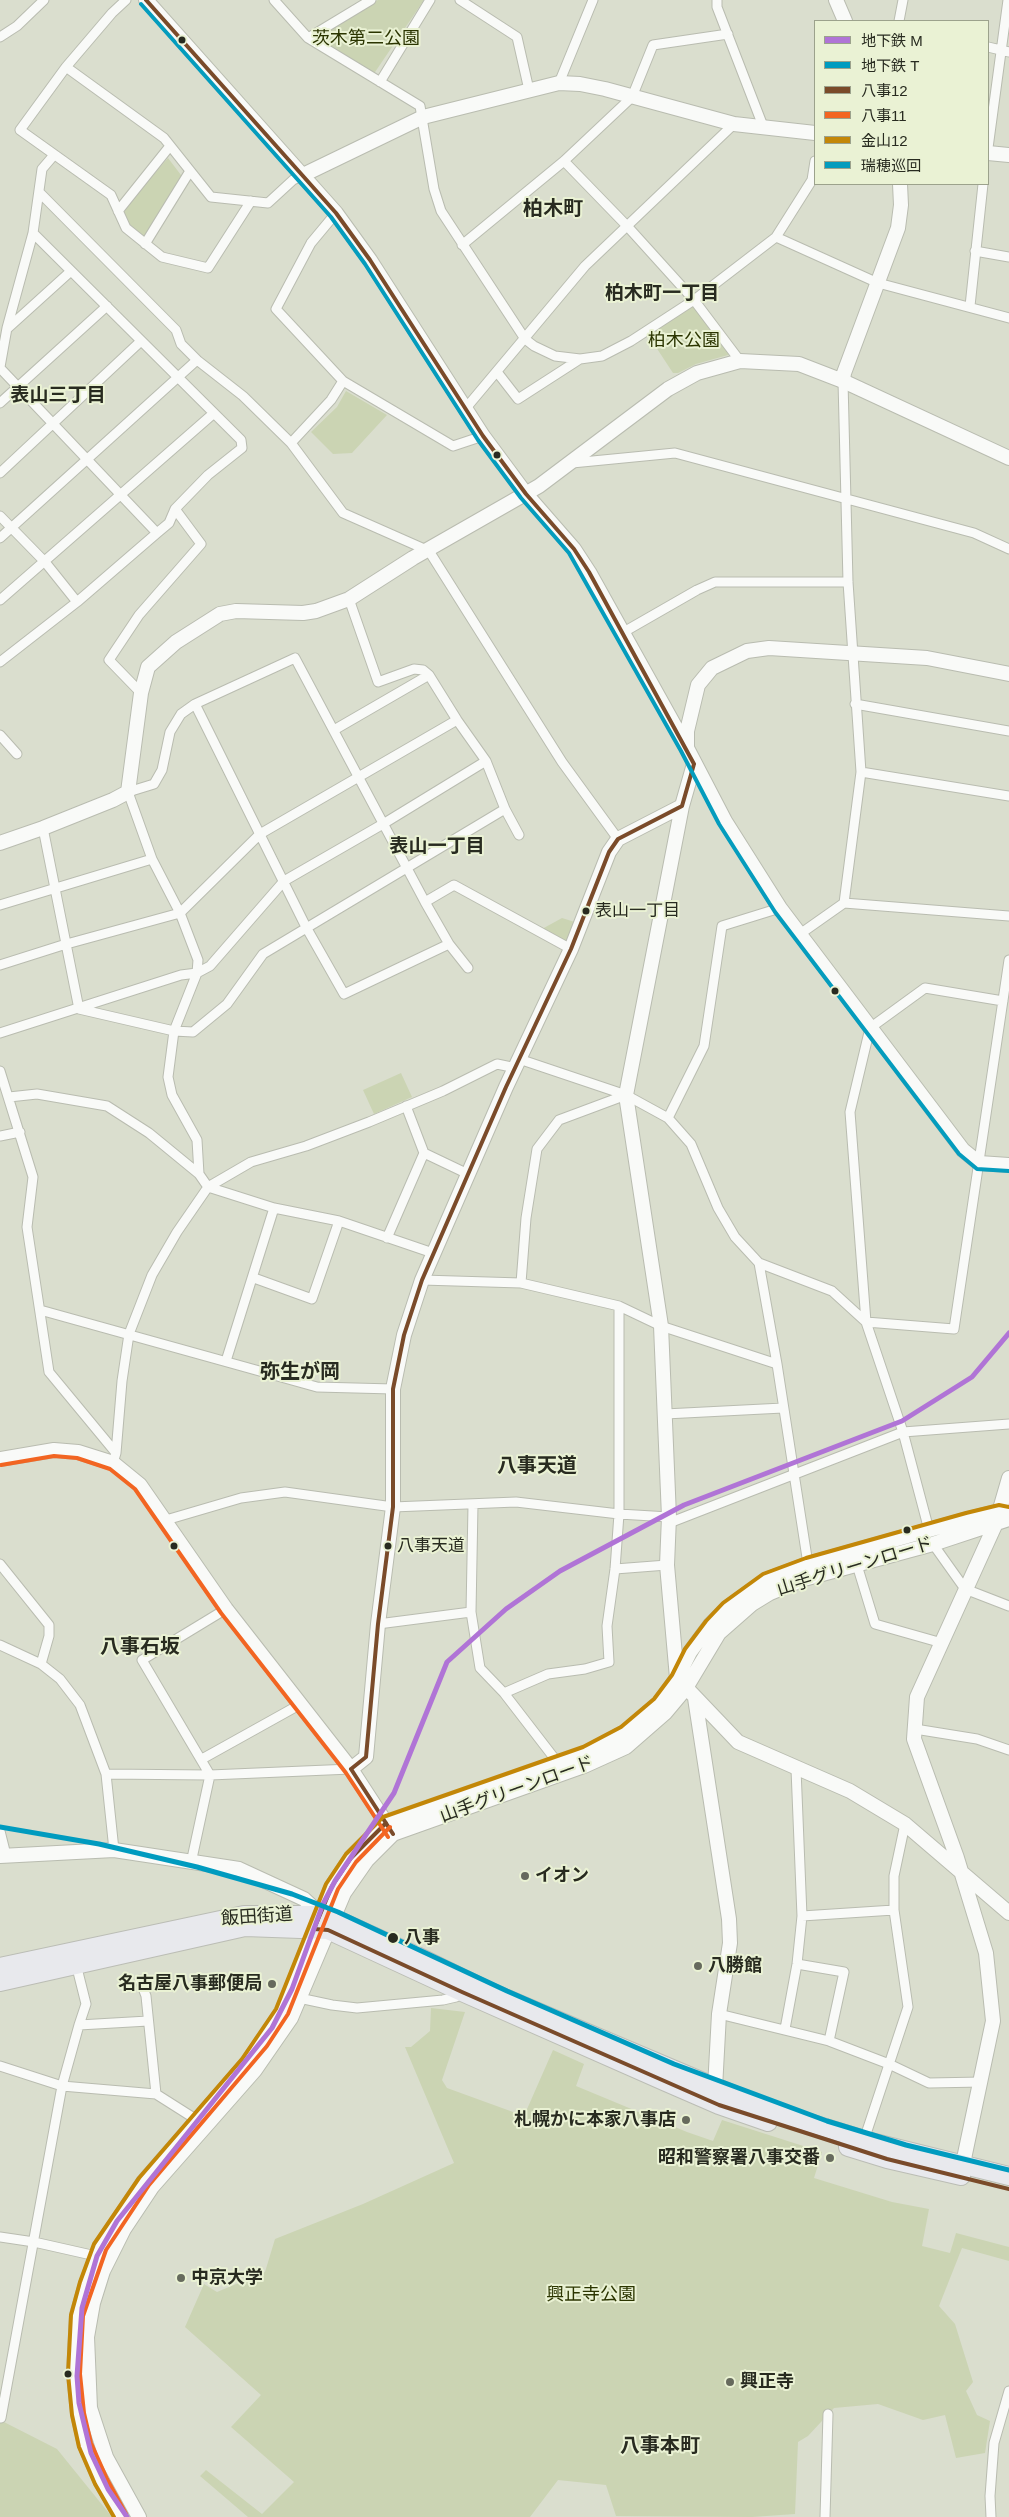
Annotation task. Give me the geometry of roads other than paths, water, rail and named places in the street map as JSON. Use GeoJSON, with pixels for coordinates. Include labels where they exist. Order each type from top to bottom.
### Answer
{"type":"FeatureCollection","features":[{"type":"Feature","properties":{"kind":"highway","name":"飯田街道"},"geometry":{"type":"LineString","coordinates":[[0,1967],[244,1915],[324,1923],[488,1991],[713,2094],[962,2171],[1009,2188]]}},
{"type":"Feature","properties":{"kind":"highway","name":"飯田街道"},"geometry":{"type":"LineString","coordinates":[[0,1982],[245,1927],[324,1923],[462,1992],[713,2094],[887,2159],[962,2171],[1009,2176]]}},
{"type":"Feature","properties":{"kind":"street"},"geometry":{"type":"LineString","coordinates":[[0,37],[17,26],[44,0]]}},
{"type":"Feature","properties":{"kind":"street"},"geometry":{"type":"LineString","coordinates":[[126,0],[112,13],[66,67],[20,130],[111,195],[126,228],[162,257],[208,268],[251,201]]}},
{"type":"Feature","properties":{"kind":"street"},"geometry":{"type":"LineString","coordinates":[[146,0],[336,213],[370,260],[483,436],[526,494],[574,549],[687,748],[725,821],[780,908],[962,1150],[979,1162],[1009,1165]]}},
{"type":"Feature","properties":{"kind":"street"},"geometry":{"type":"LineString","coordinates":[[274,0],[308,38],[420,106],[434,189],[441,211],[525,338],[534,346],[555,356],[580,359],[602,356],[694,300],[776,237],[812,180],[814,167]]}},
{"type":"Feature","properties":{"kind":"street"},"geometry":{"type":"LineString","coordinates":[[308,38],[371,0]]}},
{"type":"Feature","properties":{"kind":"street"},"geometry":{"type":"LineString","coordinates":[[380,82],[430,0]]}},
{"type":"Feature","properties":{"kind":"street"},"geometry":{"type":"LineString","coordinates":[[460,0],[517,37],[529,90]]}},
{"type":"Feature","properties":{"kind":"street"},"geometry":{"type":"LineString","coordinates":[[559,83],[593,0]]}},
{"type":"Feature","properties":{"kind":"street"},"geometry":{"type":"LineString","coordinates":[[717,0],[717,7],[763,126]]}},
{"type":"Feature","properties":{"kind":"street"},"geometry":{"type":"LineString","coordinates":[[836,0],[846,20]]}},
{"type":"Feature","properties":{"kind":"street"},"geometry":{"type":"LineString","coordinates":[[899,20],[903,0]]}},
{"type":"Feature","properties":{"kind":"street"},"geometry":{"type":"LineString","coordinates":[[989,142],[1005,51],[1008,0]]}},
{"type":"Feature","properties":{"kind":"street"},"geometry":{"type":"LineString","coordinates":[[462,244],[564,162],[632,97],[653,44],[728,34]]}},
{"type":"Feature","properties":{"kind":"street"},"geometry":{"type":"LineString","coordinates":[[989,47],[1005,51]]}},
{"type":"Feature","properties":{"kind":"street"},"geometry":{"type":"LineString","coordinates":[[66,67],[164,138],[211,197],[268,203],[294,180],[303,175],[423,117],[559,83],[580,84],[734,124],[814,133]]}},
{"type":"Feature","properties":{"kind":"street"},"geometry":{"type":"LineString","coordinates":[[466,408],[585,266],[734,124]]}},
{"type":"Feature","properties":{"kind":"street"},"geometry":{"type":"LineString","coordinates":[[118,210],[170,146]]}},
{"type":"Feature","properties":{"kind":"street"},"geometry":{"type":"LineString","coordinates":[[989,153],[1009,155]]}},
{"type":"Feature","properties":{"kind":"street"},"geometry":{"type":"LineString","coordinates":[[54,155],[42,169],[33,234],[7,328],[0,368],[157,533]]}},
{"type":"Feature","properties":{"kind":"street"},"geometry":{"type":"LineString","coordinates":[[564,162],[628,227],[694,300],[740,361]]}},
{"type":"Feature","properties":{"kind":"street"},"geometry":{"type":"LineString","coordinates":[[145,244],[190,171]]}},
{"type":"Feature","properties":{"kind":"street"},"geometry":{"type":"LineString","coordinates":[[844,903],[860,772],[848,582],[843,381],[844,373],[898,228],[901,205],[900,185]]}},
{"type":"Feature","properties":{"kind":"street"},"geometry":{"type":"LineString","coordinates":[[970,306],[983,185]]}},
{"type":"Feature","properties":{"kind":"street"},"geometry":{"type":"LineString","coordinates":[[40,193],[176,330],[181,344],[197,360],[243,396],[291,443],[344,513],[429,551],[562,762],[618,838]]}},
{"type":"Feature","properties":{"kind":"street"},"geometry":{"type":"LineString","coordinates":[[336,213],[311,243],[276,309],[343,382],[453,446],[483,436]]}},
{"type":"Feature","properties":{"kind":"street"},"geometry":{"type":"LineString","coordinates":[[0,662],[77,602],[169,523],[175,509],[208,475],[242,448],[241,440],[33,234]]}},
{"type":"Feature","properties":{"kind":"street"},"geometry":{"type":"LineString","coordinates":[[776,237],[878,283],[970,306],[1009,318]]}},
{"type":"Feature","properties":{"kind":"street"},"geometry":{"type":"LineString","coordinates":[[975,251],[1009,257]]}},
{"type":"Feature","properties":{"kind":"street"},"geometry":{"type":"LineString","coordinates":[[7,328],[71,271]]}},
{"type":"Feature","properties":{"kind":"street"},"geometry":{"type":"LineString","coordinates":[[0,404],[107,306]]}},
{"type":"Feature","properties":{"kind":"street"},"geometry":{"type":"LineString","coordinates":[[0,473],[141,340]]}},
{"type":"Feature","properties":{"kind":"street"},"geometry":{"type":"LineString","coordinates":[[497,372],[518,399],[580,359]]}},
{"type":"Feature","properties":{"kind":"street"},"geometry":{"type":"LineString","coordinates":[[0,538],[197,360]]}},
{"type":"Feature","properties":{"kind":"street"},"geometry":{"type":"LineString","coordinates":[[199,1174],[197,1140],[172,1095],[168,1077],[174,1031],[197,973],[198,960],[180,913],[152,859],[128,792],[141,692],[148,667],[176,642],[220,614],[236,611],[303,613],[316,611],[349,599],[413,558],[429,551],[526,494],[572,463],[668,388],[697,373],[740,361],[799,364],[843,381],[1009,458]]}},
{"type":"Feature","properties":{"kind":"street"},"geometry":{"type":"LineString","coordinates":[[291,443],[331,400],[343,382]]}},
{"type":"Feature","properties":{"kind":"street"},"geometry":{"type":"LineString","coordinates":[[0,600],[214,413]]}},
{"type":"Feature","properties":{"kind":"street"},"geometry":{"type":"LineString","coordinates":[[572,463],[675,453],[974,533],[1009,548]]}},
{"type":"Feature","properties":{"kind":"street"},"geometry":{"type":"LineString","coordinates":[[141,692],[110,660],[139,615],[201,544],[175,509]]}},
{"type":"Feature","properties":{"kind":"street"},"geometry":{"type":"LineString","coordinates":[[0,516],[44,562],[77,602]]}},
{"type":"Feature","properties":{"kind":"street"},"geometry":{"type":"LineString","coordinates":[[622,633],[696,590],[715,582],[848,582]]}},
{"type":"Feature","properties":{"kind":"street"},"geometry":{"type":"LineString","coordinates":[[349,599],[378,682],[414,669],[423,670],[429,675],[457,720],[486,761],[505,810],[519,835]]}},
{"type":"Feature","properties":{"kind":"street"},"geometry":{"type":"LineString","coordinates":[[687,748],[687,731],[698,685],[712,668],[747,651],[769,648],[927,658],[1009,674]]}},
{"type":"Feature","properties":{"kind":"street"},"geometry":{"type":"LineString","coordinates":[[0,843],[44,828],[128,792],[154,784],[162,770],[170,732],[181,714],[195,704],[295,658],[425,902],[449,944],[468,968]]}},
{"type":"Feature","properties":{"kind":"street"},"geometry":{"type":"LineString","coordinates":[[334,730],[429,675]]}},
{"type":"Feature","properties":{"kind":"street"},"geometry":{"type":"LineString","coordinates":[[195,704],[306,927],[344,994],[449,944]]}},
{"type":"Feature","properties":{"kind":"street"},"geometry":{"type":"LineString","coordinates":[[855,704],[1009,731]]}},
{"type":"Feature","properties":{"kind":"street"},"geometry":{"type":"LineString","coordinates":[[0,965],[66,944],[180,913],[260,834],[457,720]]}},
{"type":"Feature","properties":{"kind":"street"},"geometry":{"type":"LineString","coordinates":[[0,735],[17,754]]}},
{"type":"Feature","properties":{"kind":"street"},"geometry":{"type":"LineString","coordinates":[[0,1033],[181,975],[197,973],[210,966],[284,880],[383,824],[486,761]]}},
{"type":"Feature","properties":{"kind":"street"},"geometry":{"type":"LineString","coordinates":[[694,764],[682,806],[626,1095],[661,1326],[669,1520],[668,1565],[686,1688],[729,1919],[730,1943],[719,2014],[713,2094]]}},
{"type":"Feature","properties":{"kind":"street"},"geometry":{"type":"LineString","coordinates":[[860,772],[1009,796]]}},
{"type":"Feature","properties":{"kind":"street"},"geometry":{"type":"LineString","coordinates":[[106,1774],[210,1775],[352,1769],[366,1757],[378,1624],[393,1507],[393,1389],[404,1336],[422,1280],[517,1063],[572,949],[609,852],[618,838],[682,806]]}},
{"type":"Feature","properties":{"kind":"street"},"geometry":{"type":"LineString","coordinates":[[79,1009],[174,1031],[193,1032],[226,1004],[263,954],[505,810]]}},
{"type":"Feature","properties":{"kind":"street"},"geometry":{"type":"LineString","coordinates":[[44,828],[79,1009]]}},
{"type":"Feature","properties":{"kind":"street"},"geometry":{"type":"LineString","coordinates":[[0,906],[152,859]]}},
{"type":"Feature","properties":{"kind":"street"},"geometry":{"type":"LineString","coordinates":[[425,902],[454,885],[572,949]]}},
{"type":"Feature","properties":{"kind":"street"},"geometry":{"type":"LineString","coordinates":[[800,934],[844,903],[1009,916]]}},
{"type":"Feature","properties":{"kind":"street"},"geometry":{"type":"LineString","coordinates":[[668,1118],[704,1046],[722,926],[780,908]]}},
{"type":"Feature","properties":{"kind":"street"},"geometry":{"type":"LineString","coordinates":[[115,1458],[122,1381],[129,1334],[152,1275],[177,1232],[208,1188],[251,1162],[306,1146],[406,1106],[497,1064],[517,1063],[626,1095],[668,1118],[691,1144],[718,1208],[735,1237],[759,1263],[832,1291],[866,1322],[954,1329],[1009,960]]}},
{"type":"Feature","properties":{"kind":"street"},"geometry":{"type":"LineString","coordinates":[[1003,1001],[925,988],[870,1028],[850,1112],[866,1322],[903,1432],[931,1537],[965,1589],[1009,1606]]}},
{"type":"Feature","properties":{"kind":"street"},"geometry":{"type":"LineString","coordinates":[[0,1072],[33,1177],[27,1227],[49,1372],[115,1458],[140,1485],[226,1609],[299,1705],[352,1769],[389,1828],[351,1858],[332,1886],[324,1923],[299,1998],[290,2018],[255,2070],[152,2187],[124,2229],[103,2271],[93,2303],[87,2337],[90,2408],[106,2456],[139,2517]]}},
{"type":"Feature","properties":{"kind":"street"},"geometry":{"type":"LineString","coordinates":[[9,1097],[37,1094],[107,1106],[149,1133],[199,1174],[208,1188],[274,1208],[339,1221],[433,1253]]}},
{"type":"Feature","properties":{"kind":"street"},"geometry":{"type":"LineString","coordinates":[[521,1283],[526,1218],[537,1149],[559,1120],[626,1095]]}},
{"type":"Feature","properties":{"kind":"street"},"geometry":{"type":"LineString","coordinates":[[406,1106],[424,1153],[468,1174]]}},
{"type":"Feature","properties":{"kind":"street"},"geometry":{"type":"LineString","coordinates":[[0,1136],[20,1132]]}},
{"type":"Feature","properties":{"kind":"street"},"geometry":{"type":"LineString","coordinates":[[387,1238],[424,1153]]}},
{"type":"Feature","properties":{"kind":"street"},"geometry":{"type":"LineString","coordinates":[[226,1361],[254,1278],[274,1208]]}},
{"type":"Feature","properties":{"kind":"street"},"geometry":{"type":"LineString","coordinates":[[254,1278],[312,1299],[339,1221]]}},
{"type":"Feature","properties":{"kind":"street"},"geometry":{"type":"LineString","coordinates":[[759,1263],[777,1364],[808,1564]]}},
{"type":"Feature","properties":{"kind":"street"},"geometry":{"type":"LineString","coordinates":[[422,1280],[521,1283],[619,1306],[661,1326],[777,1364]]}},
{"type":"Feature","properties":{"kind":"street"},"geometry":{"type":"LineString","coordinates":[[504,1693],[548,1674],[586,1669],[609,1662],[607,1626],[615,1569],[618,1514],[619,1306]]}},
{"type":"Feature","properties":{"kind":"street"},"geometry":{"type":"LineString","coordinates":[[40,1310],[317,1387],[393,1389]]}},
{"type":"Feature","properties":{"kind":"street"},"geometry":{"type":"LineString","coordinates":[[665,1414],[783,1408]]}},
{"type":"Feature","properties":{"kind":"street"},"geometry":{"type":"LineString","coordinates":[[166,1520],[241,1498],[285,1492],[393,1507],[516,1502],[669,1520],[793,1475],[903,1432],[1009,1424]]}},
{"type":"Feature","properties":{"kind":"street"},"geometry":{"type":"LineString","coordinates":[[0,1459],[54,1450],[115,1458]]}},
{"type":"Feature","properties":{"kind":"street"},"geometry":{"type":"LineString","coordinates":[[962,2171],[982,2082],[993,2021],[986,1953],[962,1874],[914,1739],[917,1697],[965,1589],[1004,1517],[1009,1478]]}},
{"type":"Feature","properties":{"kind":"street"},"geometry":{"type":"LineString","coordinates":[[473,1505],[471,1612],[480,1668],[504,1693],[558,1763]]}},
{"type":"Feature","properties":{"kind":"street","name":"山手グリーンロード"},"geometry":{"type":"LineString","coordinates":[[389,1828],[606,1744],[625,1732],[686,1688],[690,1652],[727,1608],[766,1580],[808,1564],[931,1537],[1004,1517]]}},
{"type":"Feature","properties":{"kind":"street","name":"山手グリーンロード"},"geometry":{"type":"LineString","coordinates":[[389,1828],[606,1758],[626,1747],[648,1730],[686,1688],[719,1633],[752,1604],[770,1593],[804,1579],[857,1566],[931,1537]]}},
{"type":"Feature","properties":{"kind":"street"},"geometry":{"type":"LineString","coordinates":[[0,1564],[49,1625],[49,1636],[41,1664]]}},
{"type":"Feature","properties":{"kind":"street"},"geometry":{"type":"LineString","coordinates":[[615,1569],[668,1565]]}},
{"type":"Feature","properties":{"kind":"street"},"geometry":{"type":"LineString","coordinates":[[857,1566],[876,1624],[942,1643]]}},
{"type":"Feature","properties":{"kind":"street"},"geometry":{"type":"LineString","coordinates":[[191,1863],[210,1775],[142,1660],[226,1609]]}},
{"type":"Feature","properties":{"kind":"street"},"geometry":{"type":"LineString","coordinates":[[378,1624],[471,1612]]}},
{"type":"Feature","properties":{"kind":"street"},"geometry":{"type":"LineString","coordinates":[[0,1645],[41,1664],[60,1679],[80,1705],[106,1774],[114,1850]]}},
{"type":"Feature","properties":{"kind":"street"},"geometry":{"type":"LineString","coordinates":[[686,1688],[738,1742],[850,1791],[905,1824],[1009,1913]]}},
{"type":"Feature","properties":{"kind":"street"},"geometry":{"type":"LineString","coordinates":[[202,1759],[299,1705]]}},
{"type":"Feature","properties":{"kind":"street"},"geometry":{"type":"LineString","coordinates":[[915,1729],[977,1739],[1009,1750]]}},
{"type":"Feature","properties":{"kind":"street"},"geometry":{"type":"LineString","coordinates":[[785,2028],[797,1964],[802,1916],[796,1769]]}},
{"type":"Feature","properties":{"kind":"street"},"geometry":{"type":"LineString","coordinates":[[864,2140],[908,2007],[894,1910],[894,1876],[905,1824]]}},
{"type":"Feature","properties":{"kind":"street"},"geometry":{"type":"LineString","coordinates":[[0,1831],[3,1855],[114,1850],[239,1869],[304,1899],[324,1923]]}},
{"type":"Feature","properties":{"kind":"street"},"geometry":{"type":"LineString","coordinates":[[802,1916],[894,1910]]}},
{"type":"Feature","properties":{"kind":"street"},"geometry":{"type":"LineString","coordinates":[[121,2517],[101,2482],[85,2445],[78,2414],[74,2374],[77,2315],[96,2256],[144,2181],[246,2063],[282,2012],[324,1923]]}},
{"type":"Feature","properties":{"kind":"street"},"geometry":{"type":"LineString","coordinates":[[1,2418],[62,2086],[86,2004],[76,1964]]}},
{"type":"Feature","properties":{"kind":"street"},"geometry":{"type":"LineString","coordinates":[[797,1964],[844,1972],[830,2041]]}},
{"type":"Feature","properties":{"kind":"street"},"geometry":{"type":"LineString","coordinates":[[140,1980],[146,1996],[156,2094]]}},
{"type":"Feature","properties":{"kind":"street"},"geometry":{"type":"LineString","coordinates":[[299,1998],[357,2008],[443,2000],[456,1997],[462,1992]]}},
{"type":"Feature","properties":{"kind":"street"},"geometry":{"type":"LineString","coordinates":[[719,2014],[785,2028],[830,2041],[890,2064],[929,2083],[982,2082]]}},
{"type":"Feature","properties":{"kind":"street"},"geometry":{"type":"LineString","coordinates":[[79,2025],[148,2021]]}},
{"type":"Feature","properties":{"kind":"street"},"geometry":{"type":"LineString","coordinates":[[0,2066],[62,2086],[156,2094],[197,2120]]}},
{"type":"Feature","properties":{"kind":"street"},"geometry":{"type":"LineString","coordinates":[[0,2237],[34,2242],[96,2256]]}},
{"type":"Feature","properties":{"kind":"street"},"geometry":{"type":"LineString","coordinates":[[991,2517],[990,2496],[994,2443],[1009,2390]]}},
{"type":"Feature","properties":{"kind":"street"},"geometry":{"type":"LineString","coordinates":[[825,2517],[828,2414]]}},
{"type":"Feature","properties":{"kind":"metro line","name":"M"},"geometry":{"type":"LineString","coordinates":[[127,2517],[108,2489],[91,2453],[79,2403],[77,2376],[82,2308],[97,2256],[117,2221],[272,2028],[292,1989],[323,1904],[335,1881],[394,1793],[447,1662],[506,1609],[560,1571],[684,1505],[902,1421],[972,1377],[1009,1333]]}},
{"type":"Feature","properties":{"kind":"metro line","name":"T"},"geometry":{"type":"LineString","coordinates":[[0,1827],[99,1844],[197,1867],[292,1894],[338,1912],[507,1991],[674,2064],[827,2121],[906,2145],[1009,2170]]}},
{"type":"Feature","properties":{"kind":"place","name":"表山一丁目"},"geometry":{"type":"Point","coordinates":[586,911]}},
{"type":"Feature","properties":{"kind":"place","name":"八事天道"},"geometry":{"type":"Point","coordinates":[388,1546]}},
{"type":"Feature","properties":{"kind":"place","name":"イオン"},"geometry":{"type":"Point","coordinates":[525,1876]}},
{"type":"Feature","properties":{"kind":"place","name":"八事"},"geometry":{"type":"Point","coordinates":[393,1938]}},
{"type":"Feature","properties":{"kind":"place","name":"八勝館"},"geometry":{"type":"Point","coordinates":[698,1966]}},
{"type":"Feature","properties":{"kind":"place","name":"名古屋八事郵便局"},"geometry":{"type":"Point","coordinates":[272,1984]}},
{"type":"Feature","properties":{"kind":"place","name":"札幌かに本家八事店"},"geometry":{"type":"Point","coordinates":[686,2120]}},
{"type":"Feature","properties":{"kind":"place","name":"昭和警察署八事交番"},"geometry":{"type":"Point","coordinates":[830,2158]}},
{"type":"Feature","properties":{"kind":"place","name":"中京大学"},"geometry":{"type":"Point","coordinates":[181,2278]}},
{"type":"Feature","properties":{"kind":"place","name":"興正寺"},"geometry":{"type":"Point","coordinates":[730,2382]}},
{"type":"Feature","properties":{"kind":"district","name":"柏木町"},"geometry":{"type":"Point","coordinates":[553,209]}},
{"type":"Feature","properties":{"kind":"district","name":"柏木町一丁目"},"geometry":{"type":"Point","coordinates":[662,294]}},
{"type":"Feature","properties":{"kind":"district","name":"表山三丁目"},"geometry":{"type":"Point","coordinates":[58,396]}},
{"type":"Feature","properties":{"kind":"district","name":"表山一丁目"},"geometry":{"type":"Point","coordinates":[437,847]}},
{"type":"Feature","properties":{"kind":"district","name":"弥生が岡"},"geometry":{"type":"Point","coordinates":[300,1372]}},
{"type":"Feature","properties":{"kind":"district","name":"八事天道"},"geometry":{"type":"Point","coordinates":[537,1466]}},
{"type":"Feature","properties":{"kind":"district","name":"八事石坂"},"geometry":{"type":"Point","coordinates":[140,1647]}},
{"type":"Feature","properties":{"kind":"district","name":"八事本町"},"geometry":{"type":"Point","coordinates":[660,2446]}},
{"type":"Feature","properties":{"kind":"park label","name":"茨木第二公園"},"geometry":{"type":"Point","coordinates":[366,39]}},
{"type":"Feature","properties":{"kind":"park label","name":"柏木公園"},"geometry":{"type":"Point","coordinates":[684,341]}},
{"type":"Feature","properties":{"kind":"park label","name":"興正寺公園"},"geometry":{"type":"Point","coordinates":[591,2295]}}]}
